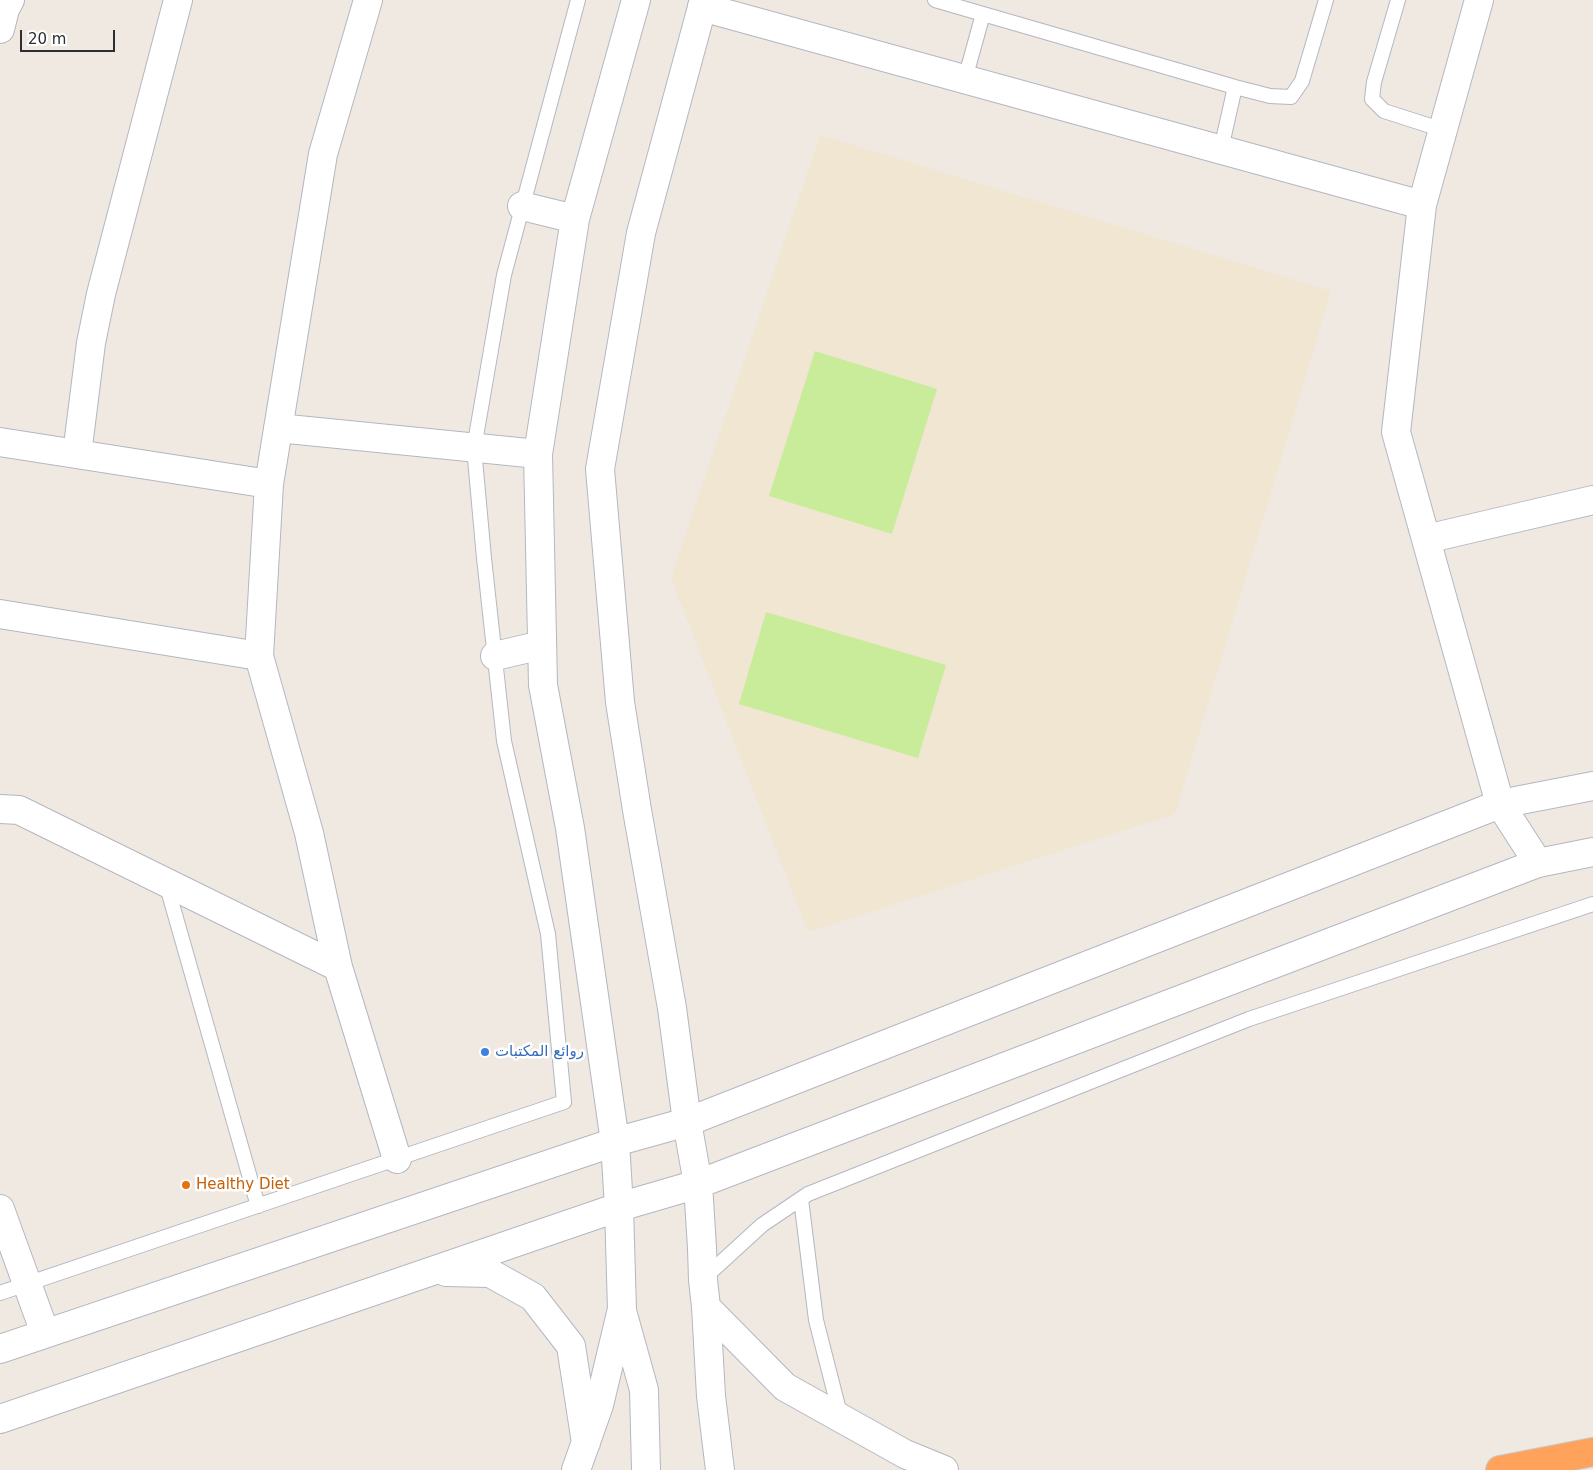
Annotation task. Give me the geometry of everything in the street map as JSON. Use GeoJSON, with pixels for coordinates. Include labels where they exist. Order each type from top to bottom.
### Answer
{"type":"FeatureCollection","features":[{"type":"Feature","properties":{"kind":"highway"},"geometry":{"type":"LineString","coordinates":[[1500,1470],[1593,1452]]}},
{"type":"Feature","properties":{"kind":"street"},"geometry":{"type":"LineString","coordinates":[[0,29],[5,9],[10,0]]}},
{"type":"Feature","properties":{"kind":"street"},"geometry":{"type":"LineString","coordinates":[[77,454],[91,343],[101,294],[178,0]]}},
{"type":"Feature","properties":{"kind":"street"},"geometry":{"type":"LineString","coordinates":[[368,0],[323,154],[269,484],[259,656],[309,833],[338,967],[397,1158]]}},
{"type":"Feature","properties":{"kind":"street"},"geometry":{"type":"LineString","coordinates":[[636,0],[576,219],[538,454],[544,685],[570,828],[616,1142],[622,1312],[644,1390],[646,1470]]}},
{"type":"Feature","properties":{"kind":"street"},"geometry":{"type":"LineString","coordinates":[[1479,0],[1422,205],[1396,432],[1500,804],[1538,863]]}},
{"type":"Feature","properties":{"kind":"street"},"geometry":{"type":"LineString","coordinates":[[720,1470],[711,1396],[698,1184],[687,1122],[672,1008],[620,702],[600,469],[641,233],[703,3],[965,79],[1422,205]]}},
{"type":"Feature","properties":{"kind":"street"},"geometry":{"type":"LineString","coordinates":[[522,206],[576,219]]}},
{"type":"Feature","properties":{"kind":"street"},"geometry":{"type":"LineString","coordinates":[[278,428],[538,454]]}},
{"type":"Feature","properties":{"kind":"street"},"geometry":{"type":"LineString","coordinates":[[0,442],[269,484]]}},
{"type":"Feature","properties":{"kind":"street"},"geometry":{"type":"LineString","coordinates":[[1426,539],[1593,500]]}},
{"type":"Feature","properties":{"kind":"street"},"geometry":{"type":"LineString","coordinates":[[0,614],[259,656]]}},
{"type":"Feature","properties":{"kind":"street"},"geometry":{"type":"LineString","coordinates":[[495,656],[542,645]]}},
{"type":"Feature","properties":{"kind":"street"},"geometry":{"type":"LineString","coordinates":[[0,1350],[45,1333],[616,1142],[687,1122],[1500,804],[1593,786]]}},
{"type":"Feature","properties":{"kind":"street"},"geometry":{"type":"LineString","coordinates":[[0,810],[19,810],[338,967]]}},
{"type":"Feature","properties":{"kind":"street"},"geometry":{"type":"LineString","coordinates":[[0,1419],[619,1206],[698,1184],[1538,863],[1593,852]]}},
{"type":"Feature","properties":{"kind":"street"},"geometry":{"type":"LineString","coordinates":[[0,1209],[45,1333]]}},
{"type":"Feature","properties":{"kind":"street"},"geometry":{"type":"LineString","coordinates":[[429,1272],[490,1274],[533,1298],[572,1346],[586,1443]]}},
{"type":"Feature","properties":{"kind":"street"},"geometry":{"type":"LineString","coordinates":[[706,1307],[785,1387],[905,1454],[944,1470]]}},
{"type":"Feature","properties":{"kind":"street"},"geometry":{"type":"LineString","coordinates":[[576,1470],[599,1405],[622,1312]]}},
{"type":"Feature","properties":{"kind":"lane"},"geometry":{"type":"LineString","coordinates":[[0,1293],[564,1102],[548,934],[504,741],[474,448],[504,275],[578,0]]}},
{"type":"Feature","properties":{"kind":"lane"},"geometry":{"type":"LineString","coordinates":[[935,0],[1235,87],[1270,96],[1291,97],[1302,81],[1326,0]]}},
{"type":"Feature","properties":{"kind":"lane"},"geometry":{"type":"LineString","coordinates":[[1398,0],[1374,82],[1372,99],[1384,111],[1443,130]]}},
{"type":"Feature","properties":{"kind":"lane"},"geometry":{"type":"LineString","coordinates":[[965,79],[984,14]]}},
{"type":"Feature","properties":{"kind":"lane"},"geometry":{"type":"LineString","coordinates":[[1220,149],[1235,87]]}},
{"type":"Feature","properties":{"kind":"lane"},"geometry":{"type":"LineString","coordinates":[[166,882],[258,1206]]}},
{"type":"Feature","properties":{"kind":"lane"},"geometry":{"type":"LineString","coordinates":[[703,1280],[762,1225],[808,1194],[1249,1019],[1593,904]]}},
{"type":"Feature","properties":{"kind":"lane"},"geometry":{"type":"LineString","coordinates":[[800,1199],[816,1320],[841,1419]]}},
{"type":"Feature","properties":{"kind":"shaded area"},"geometry":{"type":"Polygon","coordinates":[[[820,135],[1331,291],[1175,814],[808,932],[671,578],[820,135]]]}},
{"type":"Feature","properties":{"kind":"green space"},"geometry":{"type":"Polygon","coordinates":[[[815,351],[937,389],[892,534],[769,496],[815,351]]]}},
{"type":"Feature","properties":{"kind":"green space"},"geometry":{"type":"Polygon","coordinates":[[[766,612],[946,665],[918,758],[739,704],[766,612]]]}},
{"type":"Feature","properties":{"kind":"place","name":"روائع المكتبات"},"geometry":{"type":"Point","coordinates":[485,1052]}},
{"type":"Feature","properties":{"kind":"place","name":"Healthy Diet"},"geometry":{"type":"Point","coordinates":[186,1185]}}]}
